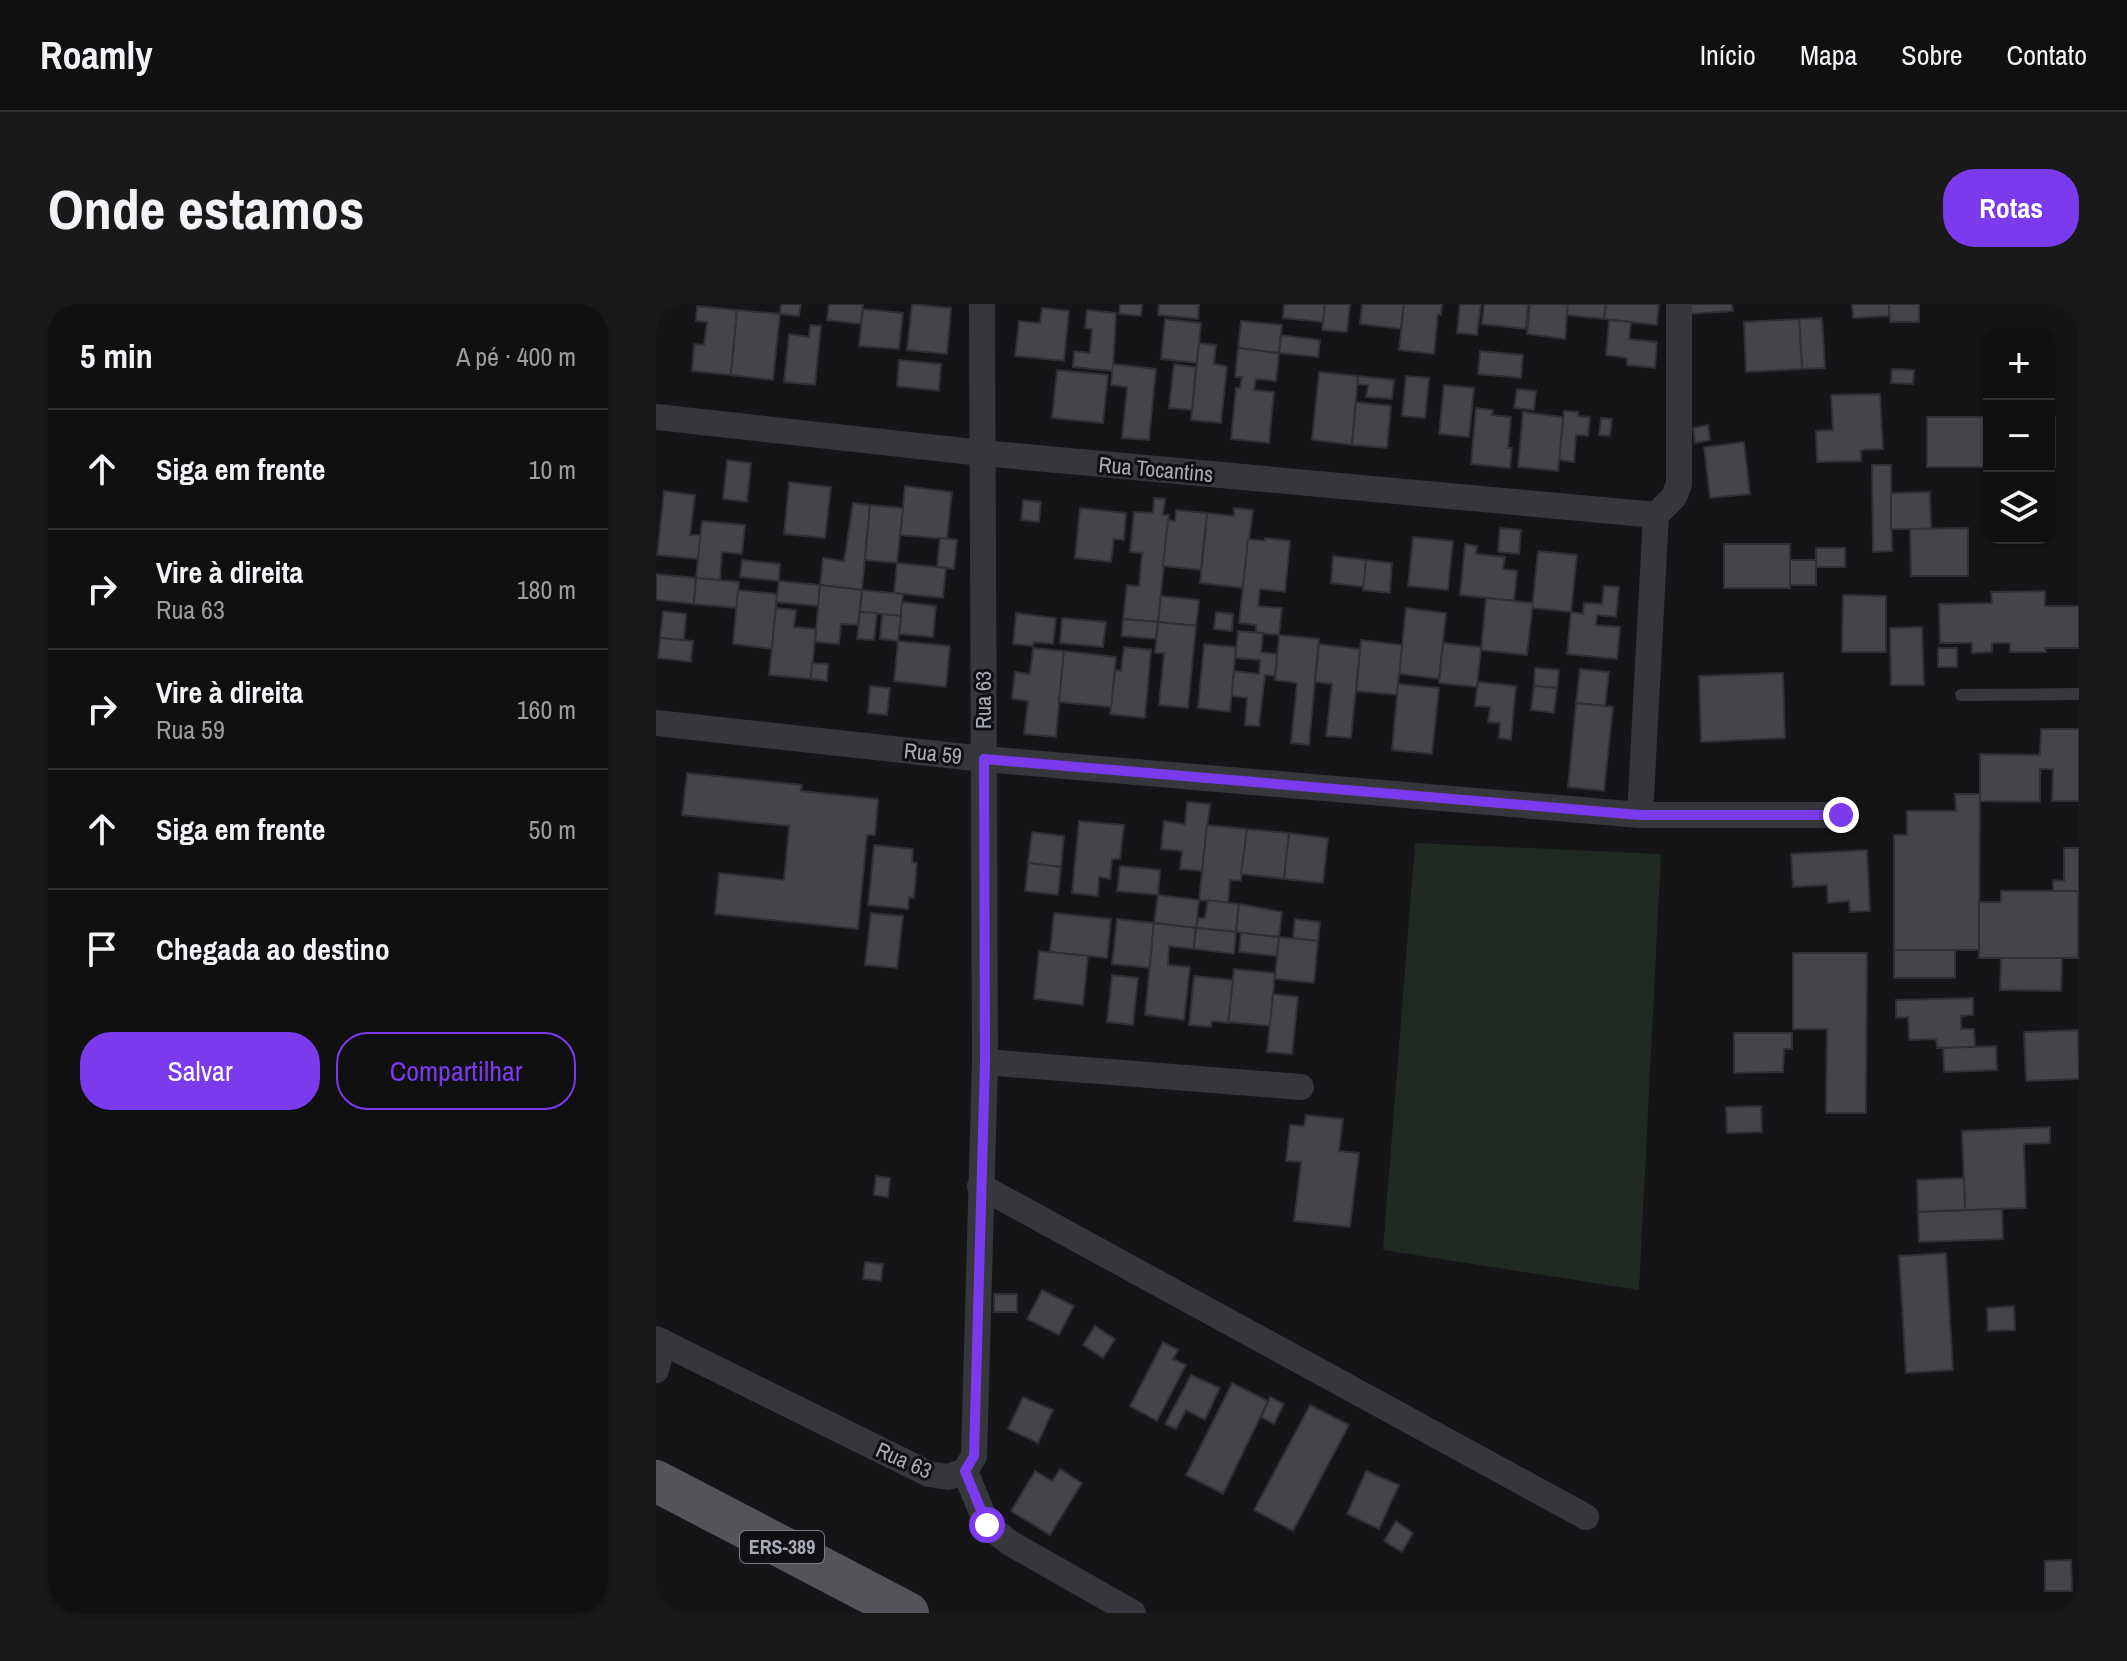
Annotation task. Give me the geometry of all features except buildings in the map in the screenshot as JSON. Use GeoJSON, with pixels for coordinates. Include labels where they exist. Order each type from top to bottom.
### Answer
{"type":"FeatureCollection","features":[{"type":"Feature","properties":{"kind":"main road","name":"ERS-389"},"geometry":{"type":"LineString","coordinates":[[656,1481],[908,1613]]}},
{"type":"Feature","properties":{"kind":"street","name":"Rua 63"},"geometry":{"type":"LineString","coordinates":[[659,1341],[929,1474],[948,1477],[965,1471],[974,1456],[985,1062],[982,304]]}},
{"type":"Feature","properties":{"kind":"street"},"geometry":{"type":"LineString","coordinates":[[1640,815],[1656,515],[1674,497],[1679,484],[1679,304]]}},
{"type":"Feature","properties":{"kind":"street","name":"Rua Tocantins"},"geometry":{"type":"LineString","coordinates":[[656,417],[982,453],[1656,515]]}},
{"type":"Feature","properties":{"kind":"street","name":"Rua 59"},"geometry":{"type":"LineString","coordinates":[[656,723],[984,759],[1640,815],[1841,815]]}},
{"type":"Feature","properties":{"kind":"street"},"geometry":{"type":"LineString","coordinates":[[985,1062],[1301,1087]]}},
{"type":"Feature","properties":{"kind":"street"},"geometry":{"type":"LineString","coordinates":[[980,1186],[1586,1517]]}},
{"type":"Feature","properties":{"kind":"street"},"geometry":{"type":"LineString","coordinates":[[656,1370],[659,1341]]}},
{"type":"Feature","properties":{"kind":"street"},"geometry":{"type":"LineString","coordinates":[[965,1471],[987,1525],[1010,1543],[1133,1613]]}},
{"type":"Feature","properties":{"kind":"lane"},"geometry":{"type":"LineString","coordinates":[[1961,695],[2079,694]]}},
{"type":"Feature","properties":{"kind":"shaded area"},"geometry":{"type":"Polygon","coordinates":[[[1415,843],[1661,854],[1639,1290],[1383,1250],[1415,843]]]}},
{"type":"Feature","properties":{"kind":"route"},"geometry":{"type":"LineString","coordinates":[[987,1525],[965,1471],[974,1456],[985,1062],[984,759],[1640,815],[1841,815]]}}]}
